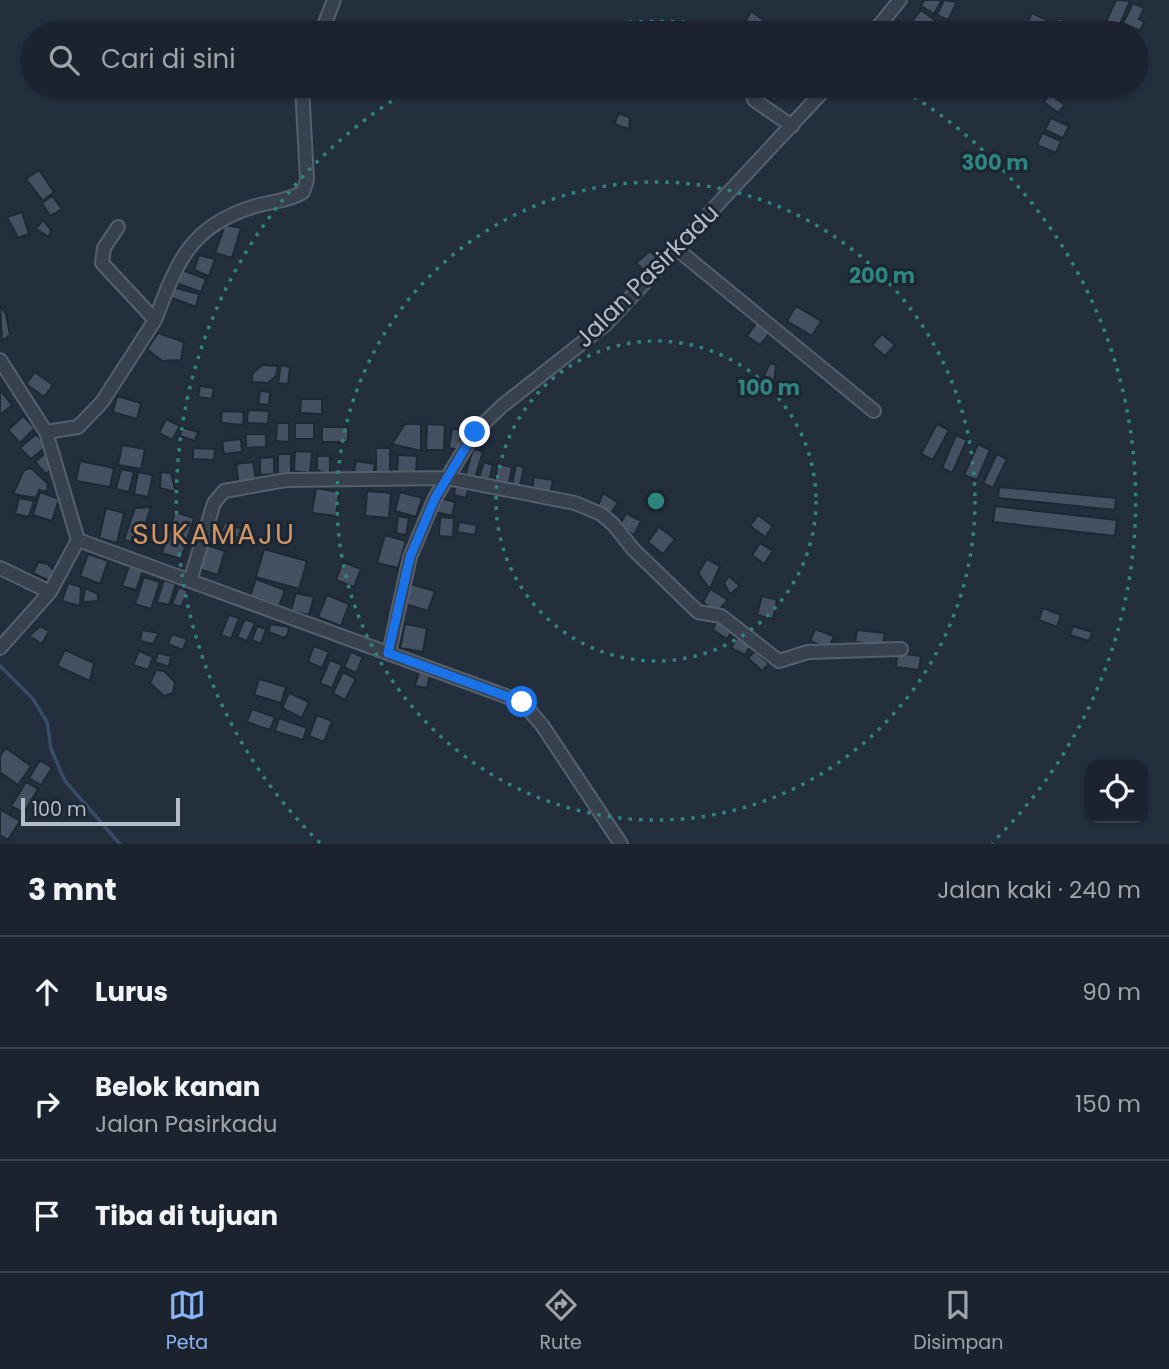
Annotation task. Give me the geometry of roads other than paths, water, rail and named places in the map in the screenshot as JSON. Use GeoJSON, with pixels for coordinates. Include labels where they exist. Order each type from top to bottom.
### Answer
{"type":"FeatureCollection","features":[{"type":"Feature","properties":{"kind":"street"},"geometry":{"type":"LineString","coordinates":[[326,21],[334,0]]}},
{"type":"Feature","properties":{"kind":"street"},"geometry":{"type":"LineString","coordinates":[[883,21],[900,0]]}},
{"type":"Feature","properties":{"kind":"street"},"geometry":{"type":"LineString","coordinates":[[46,432],[78,426],[102,402],[155,320],[177,263],[201,234],[234,214],[303,192],[307,180],[303,98]]}},
{"type":"Feature","properties":{"kind":"street"},"geometry":{"type":"LineString","coordinates":[[753,98],[792,126]]}},
{"type":"Feature","properties":{"kind":"street","name":"Jalan Pasirkadu"},"geometry":{"type":"LineString","coordinates":[[388,653],[410,557],[447,478],[475,432],[502,406],[606,324],[817,98]]}},
{"type":"Feature","properties":{"kind":"street"},"geometry":{"type":"LineString","coordinates":[[118,227],[104,248],[101,259],[130,296],[155,320]]}},
{"type":"Feature","properties":{"kind":"street"},"geometry":{"type":"LineString","coordinates":[[678,250],[874,411]]}},
{"type":"Feature","properties":{"kind":"street"},"geometry":{"type":"LineString","coordinates":[[0,360],[46,432],[66,490],[78,540],[50,592],[1,647]]}},
{"type":"Feature","properties":{"kind":"street"},"geometry":{"type":"LineString","coordinates":[[190,581],[214,503],[224,491],[286,480],[447,478],[575,503],[601,514],[698,612],[721,616],[774,659],[786,661],[808,652],[901,649]]}},
{"type":"Feature","properties":{"kind":"street"},"geometry":{"type":"LineString","coordinates":[[78,540],[522,702],[542,725],[621,844]]}},
{"type":"Feature","properties":{"kind":"street"},"geometry":{"type":"LineString","coordinates":[[0,568],[50,592]]}},
{"type":"Feature","properties":{"kind":"waterway"},"geometry":{"type":"LineString","coordinates":[[0,666],[33,699],[47,722],[51,749],[65,781],[120,844]]}},
{"type":"Feature","properties":{"kind":"district","name":"SUKAMAJU"},"geometry":{"type":"Point","coordinates":[214,534]}}]}
